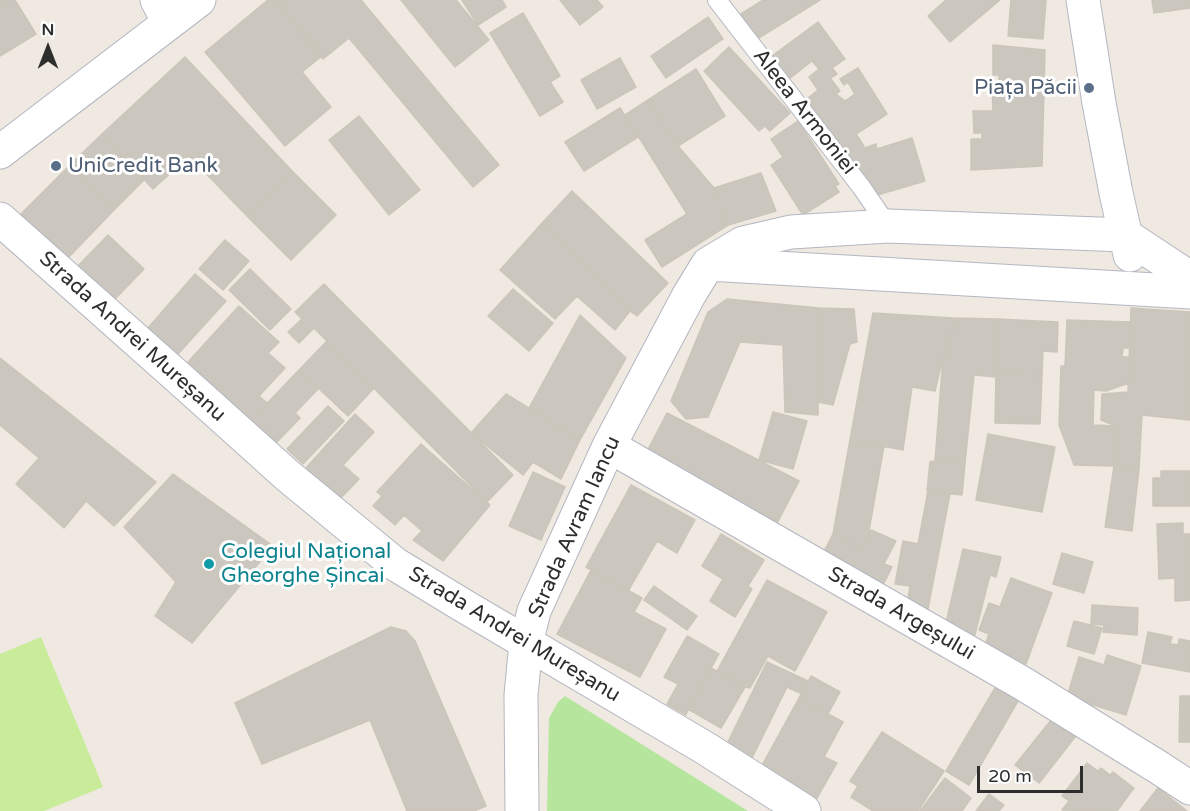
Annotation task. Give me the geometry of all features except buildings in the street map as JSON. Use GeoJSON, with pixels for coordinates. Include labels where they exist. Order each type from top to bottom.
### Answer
{"type":"FeatureCollection","features":[{"type":"Feature","properties":{"kind":"street"},"geometry":{"type":"LineString","coordinates":[[0,152],[163,11],[199,0]]}},
{"type":"Feature","properties":{"kind":"street"},"geometry":{"type":"LineString","coordinates":[[1083,0],[1100,103],[1131,262],[1127,277],[1118,287]]}},
{"type":"Feature","properties":{"kind":"street","name":"Strada Andrei Mureșanu"},"geometry":{"type":"LineString","coordinates":[[0,219],[288,476],[395,564],[705,748],[804,811]]}},
{"type":"Feature","properties":{"kind":"street"},"geometry":{"type":"LineString","coordinates":[[708,264],[743,243],[790,232],[888,226],[1125,236],[1190,278]]}},
{"type":"Feature","properties":{"kind":"street"},"geometry":{"type":"LineString","coordinates":[[790,232],[791,257],[799,270]]}},
{"type":"Feature","properties":{"kind":"street"},"geometry":{"type":"LineString","coordinates":[[708,264],[1190,291]]}},
{"type":"Feature","properties":{"kind":"street","name":"Strada Avram Iancu"},"geometry":{"type":"LineString","coordinates":[[522,811],[521,695],[526,643],[534,611],[609,446],[689,295],[708,264]]}},
{"type":"Feature","properties":{"kind":"street","name":"Strada Argeșului"},"geometry":{"type":"LineString","coordinates":[[609,446],[1022,683],[1190,788]]}},
{"type":"Feature","properties":{"kind":"lane","name":"Aleea Armoniei"},"geometry":{"type":"LineString","coordinates":[[717,0],[862,188],[888,226]]}},
{"type":"Feature","properties":{"kind":"green space"},"geometry":{"type":"Polygon","coordinates":[[[41,637],[103,787],[44,811],[0,811],[0,654],[41,637]]]}},
{"type":"Feature","properties":{"kind":"green space"},"geometry":{"type":"Polygon","coordinates":[[[565,696],[748,811],[547,811],[549,718],[558,702],[565,696]]]}},
{"type":"Feature","properties":{"kind":"place","name":"Piața Păcii"},"geometry":{"type":"Point","coordinates":[1089,88]}},
{"type":"Feature","properties":{"kind":"place","name":"UniCredit Bank"},"geometry":{"type":"Point","coordinates":[56,166]}},
{"type":"Feature","properties":{"kind":"place","name":"Colegiul Național Gheorghe Șincai"},"geometry":{"type":"Point","coordinates":[209,564]}}]}
